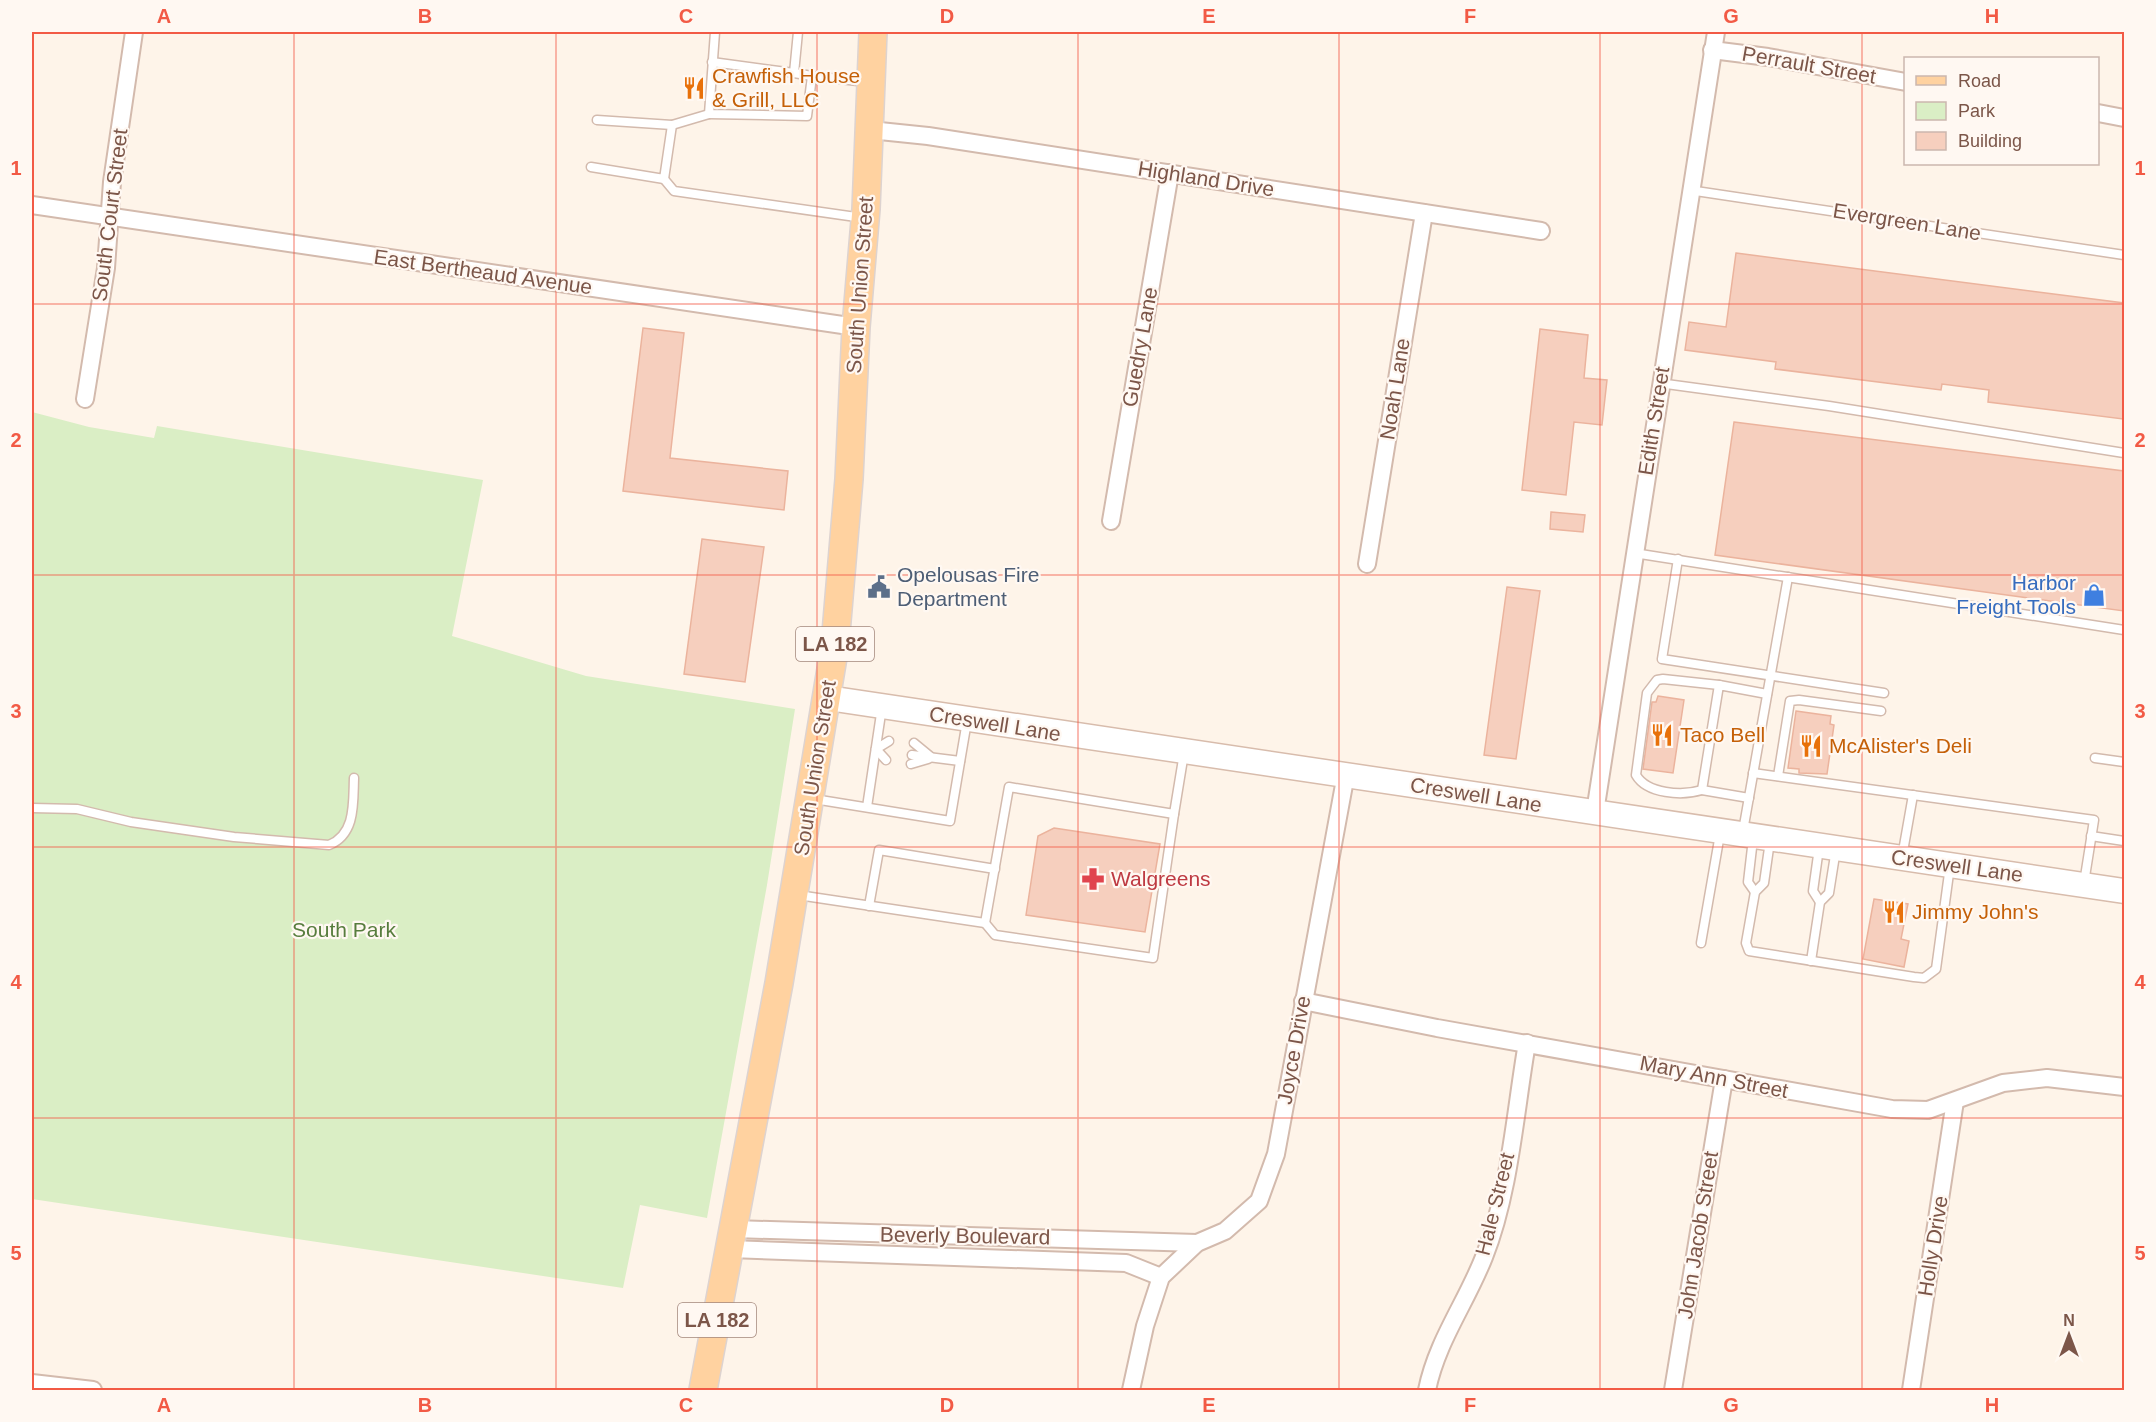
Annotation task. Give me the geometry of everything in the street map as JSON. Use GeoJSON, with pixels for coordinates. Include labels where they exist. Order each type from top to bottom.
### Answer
{"type":"FeatureCollection","features":[{"type":"Feature","properties":{"kind":"main road","name":"South Union Street"},"geometry":{"type":"LineString","coordinates":[[703,1390],[828,698],[849,479],[856,327],[866,218],[873,32]]}},
{"type":"Feature","properties":{"kind":"main road","name":"Creswell Lane"},"geometry":{"type":"LineString","coordinates":[[828,698],[2124,891]]}},
{"type":"Feature","properties":{"kind":"street","name":"South Court Street"},"geometry":{"type":"LineString","coordinates":[[85,399],[106,268],[112,182],[134,32]]}},
{"type":"Feature","properties":{"kind":"street","name":"Edith Street"},"geometry":{"type":"LineString","coordinates":[[1595,812],[1659,383],[1716,32]]}},
{"type":"Feature","properties":{"kind":"street","name":"Perrault Street"},"geometry":{"type":"LineString","coordinates":[[1712,50],[1768,57],[1904,82]]}},
{"type":"Feature","properties":{"kind":"street"},"geometry":{"type":"LineString","coordinates":[[2099,114],[2124,118]]}},
{"type":"Feature","properties":{"kind":"street","name":"Highland Drive"},"geometry":{"type":"LineString","coordinates":[[870,130],[928,136],[1541,231]]}},
{"type":"Feature","properties":{"kind":"street","name":"Guedry Lane"},"geometry":{"type":"LineString","coordinates":[[1111,521],[1170,173]]}},
{"type":"Feature","properties":{"kind":"street","name":"East Bertheaud Avenue"},"geometry":{"type":"LineString","coordinates":[[32,205],[856,327]]}},
{"type":"Feature","properties":{"kind":"street","name":"Noah Lane"},"geometry":{"type":"LineString","coordinates":[[1367,564],[1424,213]]}},
{"type":"Feature","properties":{"kind":"street","name":"Joyce Drive"},"geometry":{"type":"LineString","coordinates":[[1161,1277],[1197,1243],[1225,1231],[1259,1201],[1276,1154],[1346,774]]}},
{"type":"Feature","properties":{"kind":"street","name":"Mary Ann Street"},"geometry":{"type":"LineString","coordinates":[[1303,1001],[1369,1016],[1527,1042],[1892,1109],[1928,1110],[2004,1083],[2047,1078],[2124,1088]]}},
{"type":"Feature","properties":{"kind":"street","name":"Hale Street"},"geometry":{"type":"LineString","coordinates":[[1427,1390],[1443,1339],[1484,1257],[1498,1213],[1527,1042]]}},
{"type":"Feature","properties":{"kind":"street","name":"John Jacob Street"},"geometry":{"type":"LineString","coordinates":[[1673,1390],[1724,1079]]}},
{"type":"Feature","properties":{"kind":"street","name":"Holly Drive"},"geometry":{"type":"LineString","coordinates":[[1911,1390],[1955,1101]]}},
{"type":"Feature","properties":{"kind":"street","name":"Beverly Boulevard"},"geometry":{"type":"LineString","coordinates":[[732,1239],[1125,1239],[1197,1243]]}},
{"type":"Feature","properties":{"kind":"street","name":"Beverly Boulevard"},"geometry":{"type":"LineString","coordinates":[[732,1239],[1126,1263],[1161,1277]]}},
{"type":"Feature","properties":{"kind":"street"},"geometry":{"type":"LineString","coordinates":[[1125,1239],[1126,1263]]}},
{"type":"Feature","properties":{"kind":"street"},"geometry":{"type":"LineString","coordinates":[[1131,1390],[1145,1326],[1161,1277]]}},
{"type":"Feature","properties":{"kind":"street"},"geometry":{"type":"LineString","coordinates":[[32,1383],[93,1390]]}},
{"type":"Feature","properties":{"kind":"lane"},"geometry":{"type":"LineString","coordinates":[[709,114],[716,32]]}},
{"type":"Feature","properties":{"kind":"lane"},"geometry":{"type":"LineString","coordinates":[[794,73],[798,32]]}},
{"type":"Feature","properties":{"kind":"lane"},"geometry":{"type":"LineString","coordinates":[[712,62],[870,83]]}},
{"type":"Feature","properties":{"kind":"lane"},"geometry":{"type":"LineString","coordinates":[[597,120],[672,125],[709,114],[807,116],[812,76]]}},
{"type":"Feature","properties":{"kind":"lane"},"geometry":{"type":"LineString","coordinates":[[664,179],[672,125]]}},
{"type":"Feature","properties":{"kind":"lane"},"geometry":{"type":"LineString","coordinates":[[591,167],[664,179],[674,191],[866,218]]}},
{"type":"Feature","properties":{"kind":"lane","name":"Evergreen Lane"},"geometry":{"type":"LineString","coordinates":[[1689,190],[2124,255]]}},
{"type":"Feature","properties":{"kind":"lane"},"geometry":{"type":"LineString","coordinates":[[1659,383],[1829,406],[2124,453]]}},
{"type":"Feature","properties":{"kind":"lane"},"geometry":{"type":"LineString","coordinates":[[1634,553],[2124,630]]}},
{"type":"Feature","properties":{"kind":"lane"},"geometry":{"type":"LineString","coordinates":[[1678,560],[1662,659],[1884,693]]}},
{"type":"Feature","properties":{"kind":"lane"},"geometry":{"type":"LineString","coordinates":[[1755,892],[1748,882],[1749,798],[1788,577]]}},
{"type":"Feature","properties":{"kind":"lane"},"geometry":{"type":"LineString","coordinates":[[1749,798],[1702,790],[1681,793],[1654,789],[1640,781],[1636,775],[1647,693],[1657,680],[1663,679],[1719,685],[1767,694]]}},
{"type":"Feature","properties":{"kind":"lane"},"geometry":{"type":"LineString","coordinates":[[1702,790],[1719,685]]}},
{"type":"Feature","properties":{"kind":"lane"},"geometry":{"type":"LineString","coordinates":[[1778,776],[1790,701],[1798,700],[1881,711]]}},
{"type":"Feature","properties":{"kind":"lane"},"geometry":{"type":"LineString","coordinates":[[867,807],[882,706]]}},
{"type":"Feature","properties":{"kind":"lane"},"geometry":{"type":"LineString","coordinates":[[811,798],[950,821],[967,719]]}},
{"type":"Feature","properties":{"kind":"lane"},"geometry":{"type":"LineString","coordinates":[[876,749],[889,741]]}},
{"type":"Feature","properties":{"kind":"lane"},"geometry":{"type":"LineString","coordinates":[[914,743],[931,758]]}},
{"type":"Feature","properties":{"kind":"lane"},"geometry":{"type":"LineString","coordinates":[[876,749],[887,756]]}},
{"type":"Feature","properties":{"kind":"lane"},"geometry":{"type":"LineString","coordinates":[[794,894],[985,923],[995,935],[1153,958],[1184,752]]}},
{"type":"Feature","properties":{"kind":"lane"},"geometry":{"type":"LineString","coordinates":[[2095,758],[2124,762]]}},
{"type":"Feature","properties":{"kind":"lane"},"geometry":{"type":"LineString","coordinates":[[912,759],[960,761]]}},
{"type":"Feature","properties":{"kind":"lane"},"geometry":{"type":"LineString","coordinates":[[1754,773],[2094,820],[2084,885]]}},
{"type":"Feature","properties":{"kind":"lane"},"geometry":{"type":"LineString","coordinates":[[32,808],[77,809],[131,822],[234,837],[329,845],[340,840],[347,829],[352,813],[354,778]]}},
{"type":"Feature","properties":{"kind":"lane"},"geometry":{"type":"LineString","coordinates":[[985,923],[1009,787],[1174,814]]}},
{"type":"Feature","properties":{"kind":"lane"},"geometry":{"type":"LineString","coordinates":[[1902,858],[1913,795]]}},
{"type":"Feature","properties":{"kind":"lane"},"geometry":{"type":"LineString","coordinates":[[1747,835],[1764,883],[1755,892],[1746,948],[1749,951],[1914,977],[1930,975],[1936,969],[1950,865]]}},
{"type":"Feature","properties":{"kind":"lane"},"geometry":{"type":"LineString","coordinates":[[1701,943],[1747,835]]}},
{"type":"Feature","properties":{"kind":"lane"},"geometry":{"type":"LineString","coordinates":[[2091,836],[2124,841]]}},
{"type":"Feature","properties":{"kind":"lane"},"geometry":{"type":"LineString","coordinates":[[1820,902],[1813,891],[1827,847]]}},
{"type":"Feature","properties":{"kind":"lane"},"geometry":{"type":"LineString","coordinates":[[1811,961],[1820,902],[1829,893],[1827,847]]}},
{"type":"Feature","properties":{"kind":"lane"},"geometry":{"type":"LineString","coordinates":[[868,906],[879,849],[995,869]]}},
{"type":"Feature","properties":{"kind":"green space","name":"South Park"},"geometry":{"type":"Polygon","coordinates":[[[32,412],[89,427],[154,438],[157,426],[483,480],[452,636],[586,676],[795,709],[767,885],[707,1218],[640,1205],[623,1288],[32,1199],[32,412]]]}},
{"type":"Feature","properties":{"kind":"building"},"geometry":{"type":"Polygon","coordinates":[[[1736,253],[2124,303],[2123,419],[1988,402],[1989,390],[1942,384],[1941,390],[1775,369],[1776,362],[1685,350],[1689,322],[1726,327],[1736,253]]]}},
{"type":"Feature","properties":{"kind":"building"},"geometry":{"type":"Polygon","coordinates":[[[643,328],[684,333],[670,458],[788,471],[784,510],[623,491],[643,328]]]}},
{"type":"Feature","properties":{"kind":"building"},"geometry":{"type":"Polygon","coordinates":[[[1540,329],[1588,335],[1584,378],[1607,380],[1602,425],[1574,422],[1566,495],[1522,490],[1540,329]]]}},
{"type":"Feature","properties":{"kind":"building"},"geometry":{"type":"Polygon","coordinates":[[[1734,422],[2124,471],[2124,611],[1715,555],[1734,422]]]}},
{"type":"Feature","properties":{"kind":"building"},"geometry":{"type":"Polygon","coordinates":[[[1551,512],[1585,515],[1583,532],[1550,529],[1551,512]]]}},
{"type":"Feature","properties":{"kind":"building"},"geometry":{"type":"Polygon","coordinates":[[[702,539],[764,547],[745,682],[684,674],[702,539]]]}},
{"type":"Feature","properties":{"kind":"building"},"geometry":{"type":"Polygon","coordinates":[[[1507,587],[1540,591],[1516,759],[1484,755],[1507,587]]]}},
{"type":"Feature","properties":{"kind":"building","name":"Taco Bell"},"geometry":{"type":"Polygon","coordinates":[[[1658,696],[1684,700],[1673,773],[1643,769],[1652,702],[1656,702],[1658,696]]]}},
{"type":"Feature","properties":{"kind":"building","name":"McAlister's Deli"},"geometry":{"type":"Polygon","coordinates":[[[1796,711],[1831,716],[1830,724],[1834,725],[1827,774],[1799,773],[1799,769],[1788,768],[1796,711]]]}},
{"type":"Feature","properties":{"kind":"building","name":"Walgreens"},"geometry":{"type":"Polygon","coordinates":[[[1054,828],[1160,844],[1145,932],[1026,915],[1038,836],[1054,828]]]}},
{"type":"Feature","properties":{"kind":"building"},"geometry":{"type":"Polygon","coordinates":[[[1874,899],[1908,904],[1901,939],[1909,941],[1904,967],[1863,959],[1874,899]]]}},
{"type":"Feature","properties":{"kind":"place","name":"Crawfish House & Grill, LLC"},"geometry":{"type":"Point","coordinates":[694,88]}},
{"type":"Feature","properties":{"kind":"place","name":"Opelousas Fire Department"},"geometry":{"type":"Point","coordinates":[879,587]}},
{"type":"Feature","properties":{"kind":"place","name":"Harbor Freight Tools"},"geometry":{"type":"Point","coordinates":[2094,595]}},
{"type":"Feature","properties":{"kind":"place","name":"Taco Bell"},"geometry":{"type":"Point","coordinates":[1662,735]}},
{"type":"Feature","properties":{"kind":"place","name":"McAlister's Deli"},"geometry":{"type":"Point","coordinates":[1811,746]}},
{"type":"Feature","properties":{"kind":"place","name":"Walgreens"},"geometry":{"type":"Point","coordinates":[1093,879]}},
{"type":"Feature","properties":{"kind":"place","name":"Jimmy John's"},"geometry":{"type":"Point","coordinates":[1894,912]}}]}
